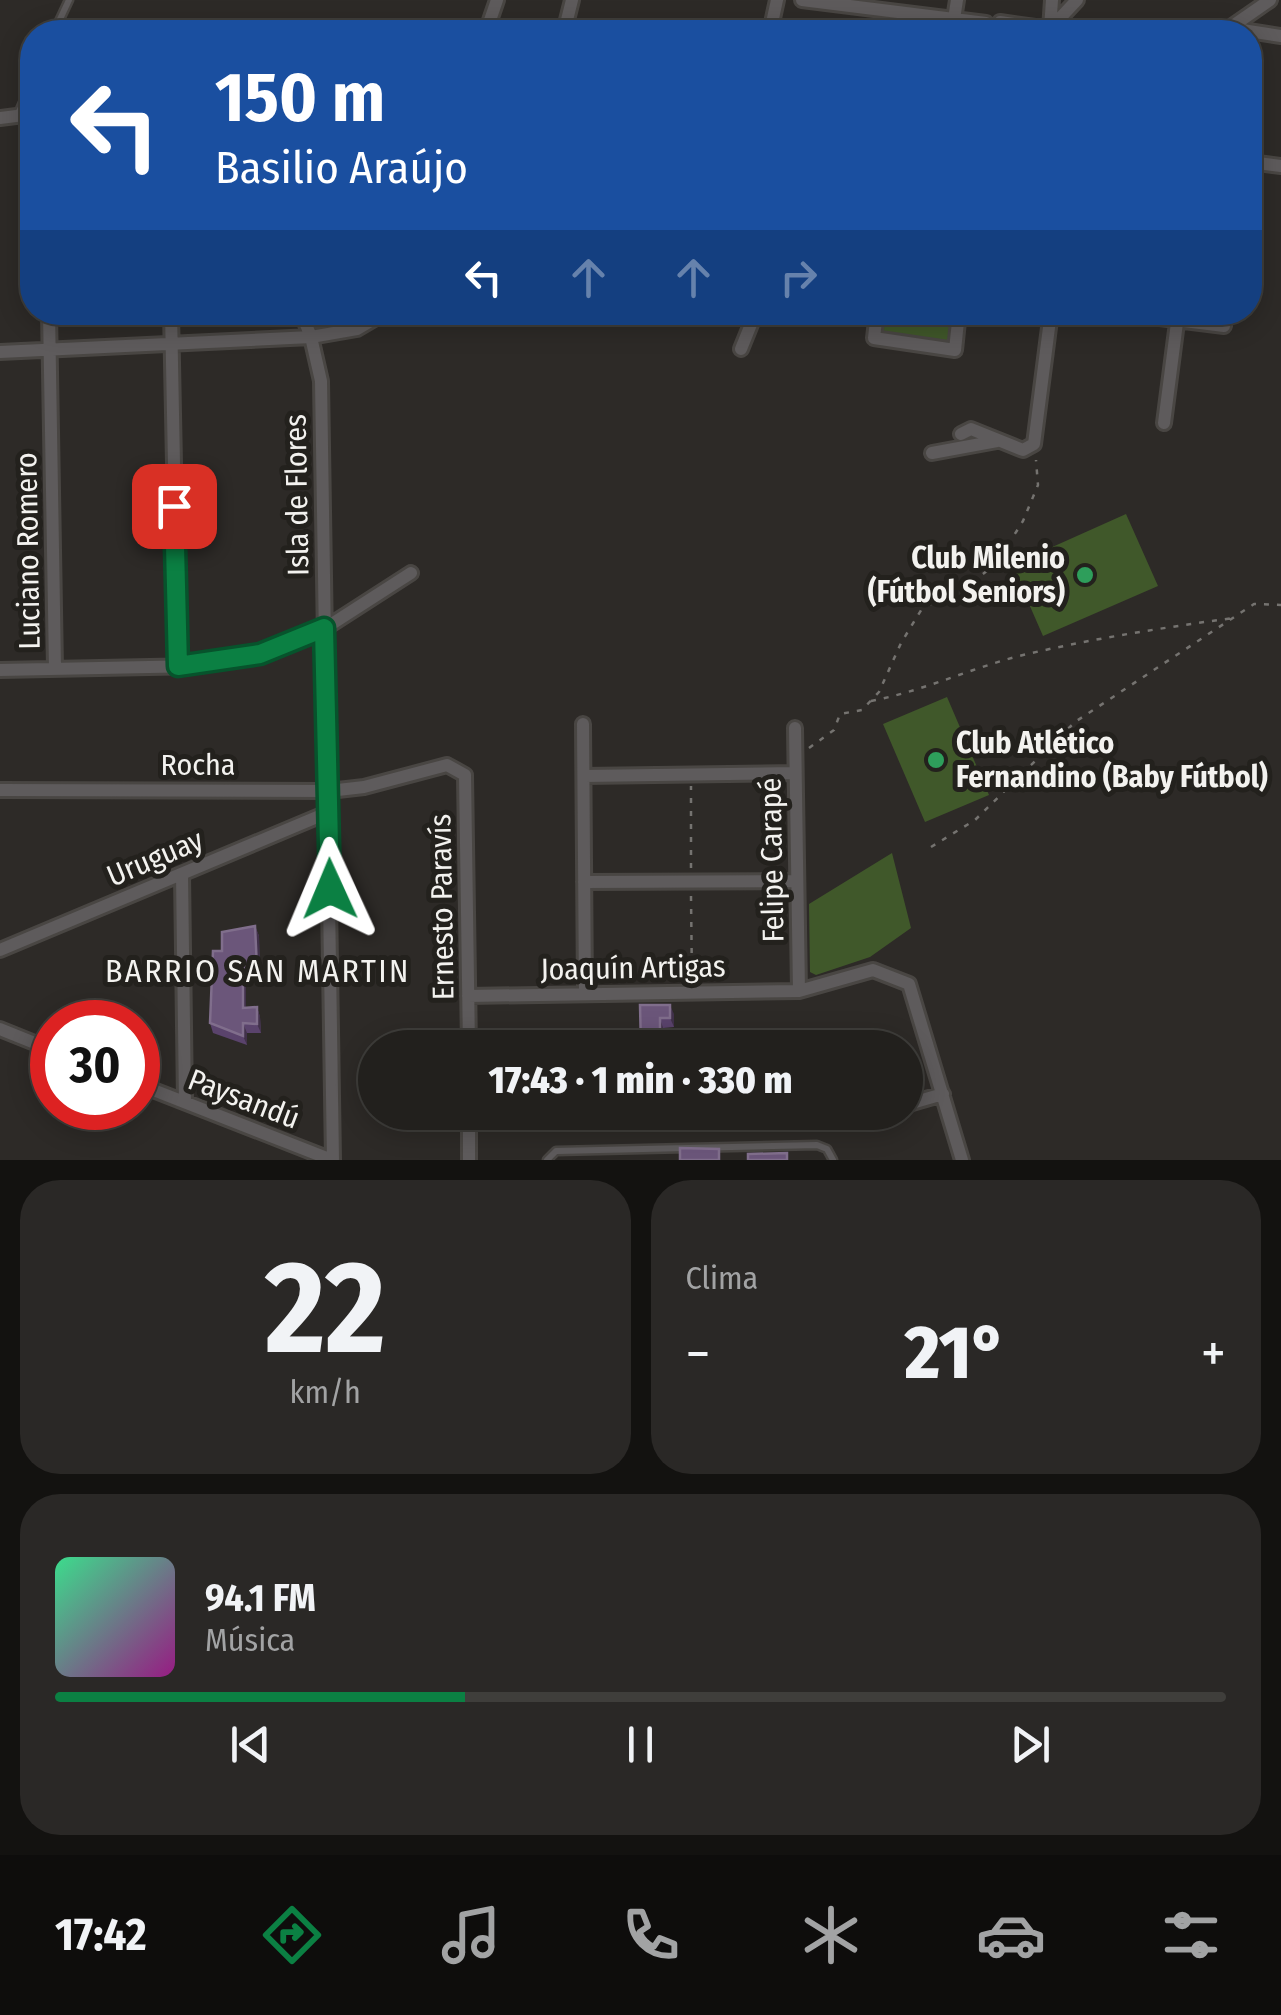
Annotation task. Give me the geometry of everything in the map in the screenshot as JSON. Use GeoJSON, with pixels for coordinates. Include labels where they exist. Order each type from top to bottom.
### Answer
{"type":"FeatureCollection","features":[{"type":"Feature","properties":{"kind":"street"},"geometry":{"type":"LineString","coordinates":[[802,0],[871,5],[964,20]]}},
{"type":"Feature","properties":{"kind":"street"},"geometry":{"type":"LineString","coordinates":[[954,19],[957,0]]}},
{"type":"Feature","properties":{"kind":"street"},"geometry":{"type":"LineString","coordinates":[[1058,20],[1077,0]]}},
{"type":"Feature","properties":{"kind":"street"},"geometry":{"type":"LineString","coordinates":[[1241,20],[1270,0]]}},
{"type":"Feature","properties":{"kind":"street"},"geometry":{"type":"LineString","coordinates":[[0,118],[18,116]]}},
{"type":"Feature","properties":{"kind":"street","name":"Luciano Romero"},"geometry":{"type":"LineString","coordinates":[[49,325],[55,668]]}},
{"type":"Feature","properties":{"kind":"street"},"geometry":{"type":"LineString","coordinates":[[171,325],[178,666]]}},
{"type":"Feature","properties":{"kind":"street","name":"Isla de Flores"},"geometry":{"type":"LineString","coordinates":[[306,325],[321,380],[333,1160]]}},
{"type":"Feature","properties":{"kind":"street"},"geometry":{"type":"LineString","coordinates":[[0,352],[311,337],[365,325]]}},
{"type":"Feature","properties":{"kind":"street"},"geometry":{"type":"LineString","coordinates":[[741,348],[751,325]]}},
{"type":"Feature","properties":{"kind":"street"},"geometry":{"type":"LineString","coordinates":[[876,325],[874,338],[955,350],[958,325]]}},
{"type":"Feature","properties":{"kind":"street"},"geometry":{"type":"LineString","coordinates":[[962,434],[971,430],[1023,450],[1034,444],[1049,325]]}},
{"type":"Feature","properties":{"kind":"street"},"geometry":{"type":"LineString","coordinates":[[1164,422],[1177,325]]}},
{"type":"Feature","properties":{"kind":"street"},"geometry":{"type":"LineString","coordinates":[[1219,325],[1224,326]]}},
{"type":"Feature","properties":{"kind":"street"},"geometry":{"type":"LineString","coordinates":[[932,453],[997,441]]}},
{"type":"Feature","properties":{"kind":"street"},"geometry":{"type":"LineString","coordinates":[[0,670],[178,666],[260,654],[324,628],[411,573]]}},
{"type":"Feature","properties":{"kind":"street"},"geometry":{"type":"LineString","coordinates":[[583,724],[585,994]]}},
{"type":"Feature","properties":{"kind":"street","name":"Felipe Carapé"},"geometry":{"type":"LineString","coordinates":[[794,728],[799,991]]}},
{"type":"Feature","properties":{"kind":"street","name":"Ernesto Paravís"},"geometry":{"type":"LineString","coordinates":[[396,780],[441,765],[458,768],[464,776],[469,1030]]}},
{"type":"Feature","properties":{"kind":"street"},"geometry":{"type":"LineString","coordinates":[[584,776],[795,773]]}},
{"type":"Feature","properties":{"kind":"street","name":"Rocha"},"geometry":{"type":"LineString","coordinates":[[0,790],[330,791],[396,780]]}},
{"type":"Feature","properties":{"kind":"street","name":"Uruguay"},"geometry":{"type":"LineString","coordinates":[[0,950],[329,812]]}},
{"type":"Feature","properties":{"kind":"street"},"geometry":{"type":"LineString","coordinates":[[182,874],[185,1102]]}},
{"type":"Feature","properties":{"kind":"street"},"geometry":{"type":"LineString","coordinates":[[584,882],[797,881]]}},
{"type":"Feature","properties":{"kind":"street","name":"Joaquín Artigas"},"geometry":{"type":"LineString","coordinates":[[468,996],[799,991],[873,970],[909,984],[942,1094]]}},
{"type":"Feature","properties":{"kind":"street"},"geometry":{"type":"LineString","coordinates":[[0,1030],[30,1042]]}},
{"type":"Feature","properties":{"kind":"street","name":"Paysandú"},"geometry":{"type":"LineString","coordinates":[[160,1092],[333,1160]]}},
{"type":"Feature","properties":{"kind":"street"},"geometry":{"type":"LineString","coordinates":[[923,1100],[942,1094],[962,1160]]}},
{"type":"Feature","properties":{"kind":"street"},"geometry":{"type":"LineString","coordinates":[[469,1130],[470,1160]]}},
{"type":"Feature","properties":{"kind":"lane"},"geometry":{"type":"LineString","coordinates":[[18,116],[20,111]]}},
{"type":"Feature","properties":{"kind":"lane"},"geometry":{"type":"LineString","coordinates":[[546,1160],[556,1152],[817,1145],[827,1148],[833,1160]]}},
{"type":"Feature","properties":{"kind":"path"},"geometry":{"type":"LineString","coordinates":[[795,756],[834,730],[840,714],[862,710],[880,692],[901,643],[923,607],[957,594],[996,564],[1023,521],[1038,486],[1034,444]]}},
{"type":"Feature","properties":{"kind":"path"},"geometry":{"type":"LineString","coordinates":[[932,848],[976,820],[1076,722],[1254,604],[1281,606]]}},
{"type":"Feature","properties":{"kind":"path"},"geometry":{"type":"LineString","coordinates":[[870,702],[907,694],[1018,656],[1119,634],[1237,617]]}},
{"type":"Feature","properties":{"kind":"green space"},"geometry":{"type":"Polygon","coordinates":[[[884,325],[951,325],[949,342],[883,331],[884,325]]]}},
{"type":"Feature","properties":{"kind":"green space","name":"Club Milenio (Fútbol Seniors)"},"geometry":{"type":"Polygon","coordinates":[[[1126,514],[1158,586],[1043,636],[1012,565],[1126,514]]]}},
{"type":"Feature","properties":{"kind":"green space","name":"Club Atlético Fernandino (Baby Fútbol)"},"geometry":{"type":"Polygon","coordinates":[[[947,697],[989,795],[925,822],[883,724],[947,697]]]}},
{"type":"Feature","properties":{"kind":"green space"},"geometry":{"type":"Polygon","coordinates":[[[892,853],[911,928],[870,957],[816,975],[810,972],[809,904],[892,853]]]}},
{"type":"Feature","properties":{"kind":"building"},"geometry":{"type":"Polygon","coordinates":[[[255,926],[257,968],[243,967],[243,1008],[257,1007],[257,1024],[243,1023],[243,1036],[210,1023],[213,951],[222,951],[222,932],[255,926]]]}},
{"type":"Feature","properties":{"kind":"building"},"geometry":{"type":"Polygon","coordinates":[[[640,1005],[670,1005],[670,1018],[660,1018],[660,1030],[641,1030],[640,1005]]]}},
{"type":"Feature","properties":{"kind":"building"},"geometry":{"type":"Polygon","coordinates":[[[680,1148],[719,1149],[719,1160],[680,1160],[680,1148]]]}},
{"type":"Feature","properties":{"kind":"building"},"geometry":{"type":"Polygon","coordinates":[[[787,1153],[787,1160],[748,1160],[748,1154],[787,1153]]]}},
{"type":"Feature","properties":{"kind":"place","name":"Club Milenio (Fútbol Seniors)"},"geometry":{"type":"Point","coordinates":[1085,575]}},
{"type":"Feature","properties":{"kind":"place","name":"Club Atlético Fernandino (Baby Fútbol)"},"geometry":{"type":"Point","coordinates":[936,760]}},
{"type":"Feature","properties":{"kind":"district","name":"BARRIO SAN MARTIN"},"geometry":{"type":"Point","coordinates":[258,971]}},
{"type":"Feature","properties":{"kind":"route"},"geometry":{"type":"LineString","coordinates":[[174,506],[178,666],[260,654],[324,628],[330,889]]}}]}
